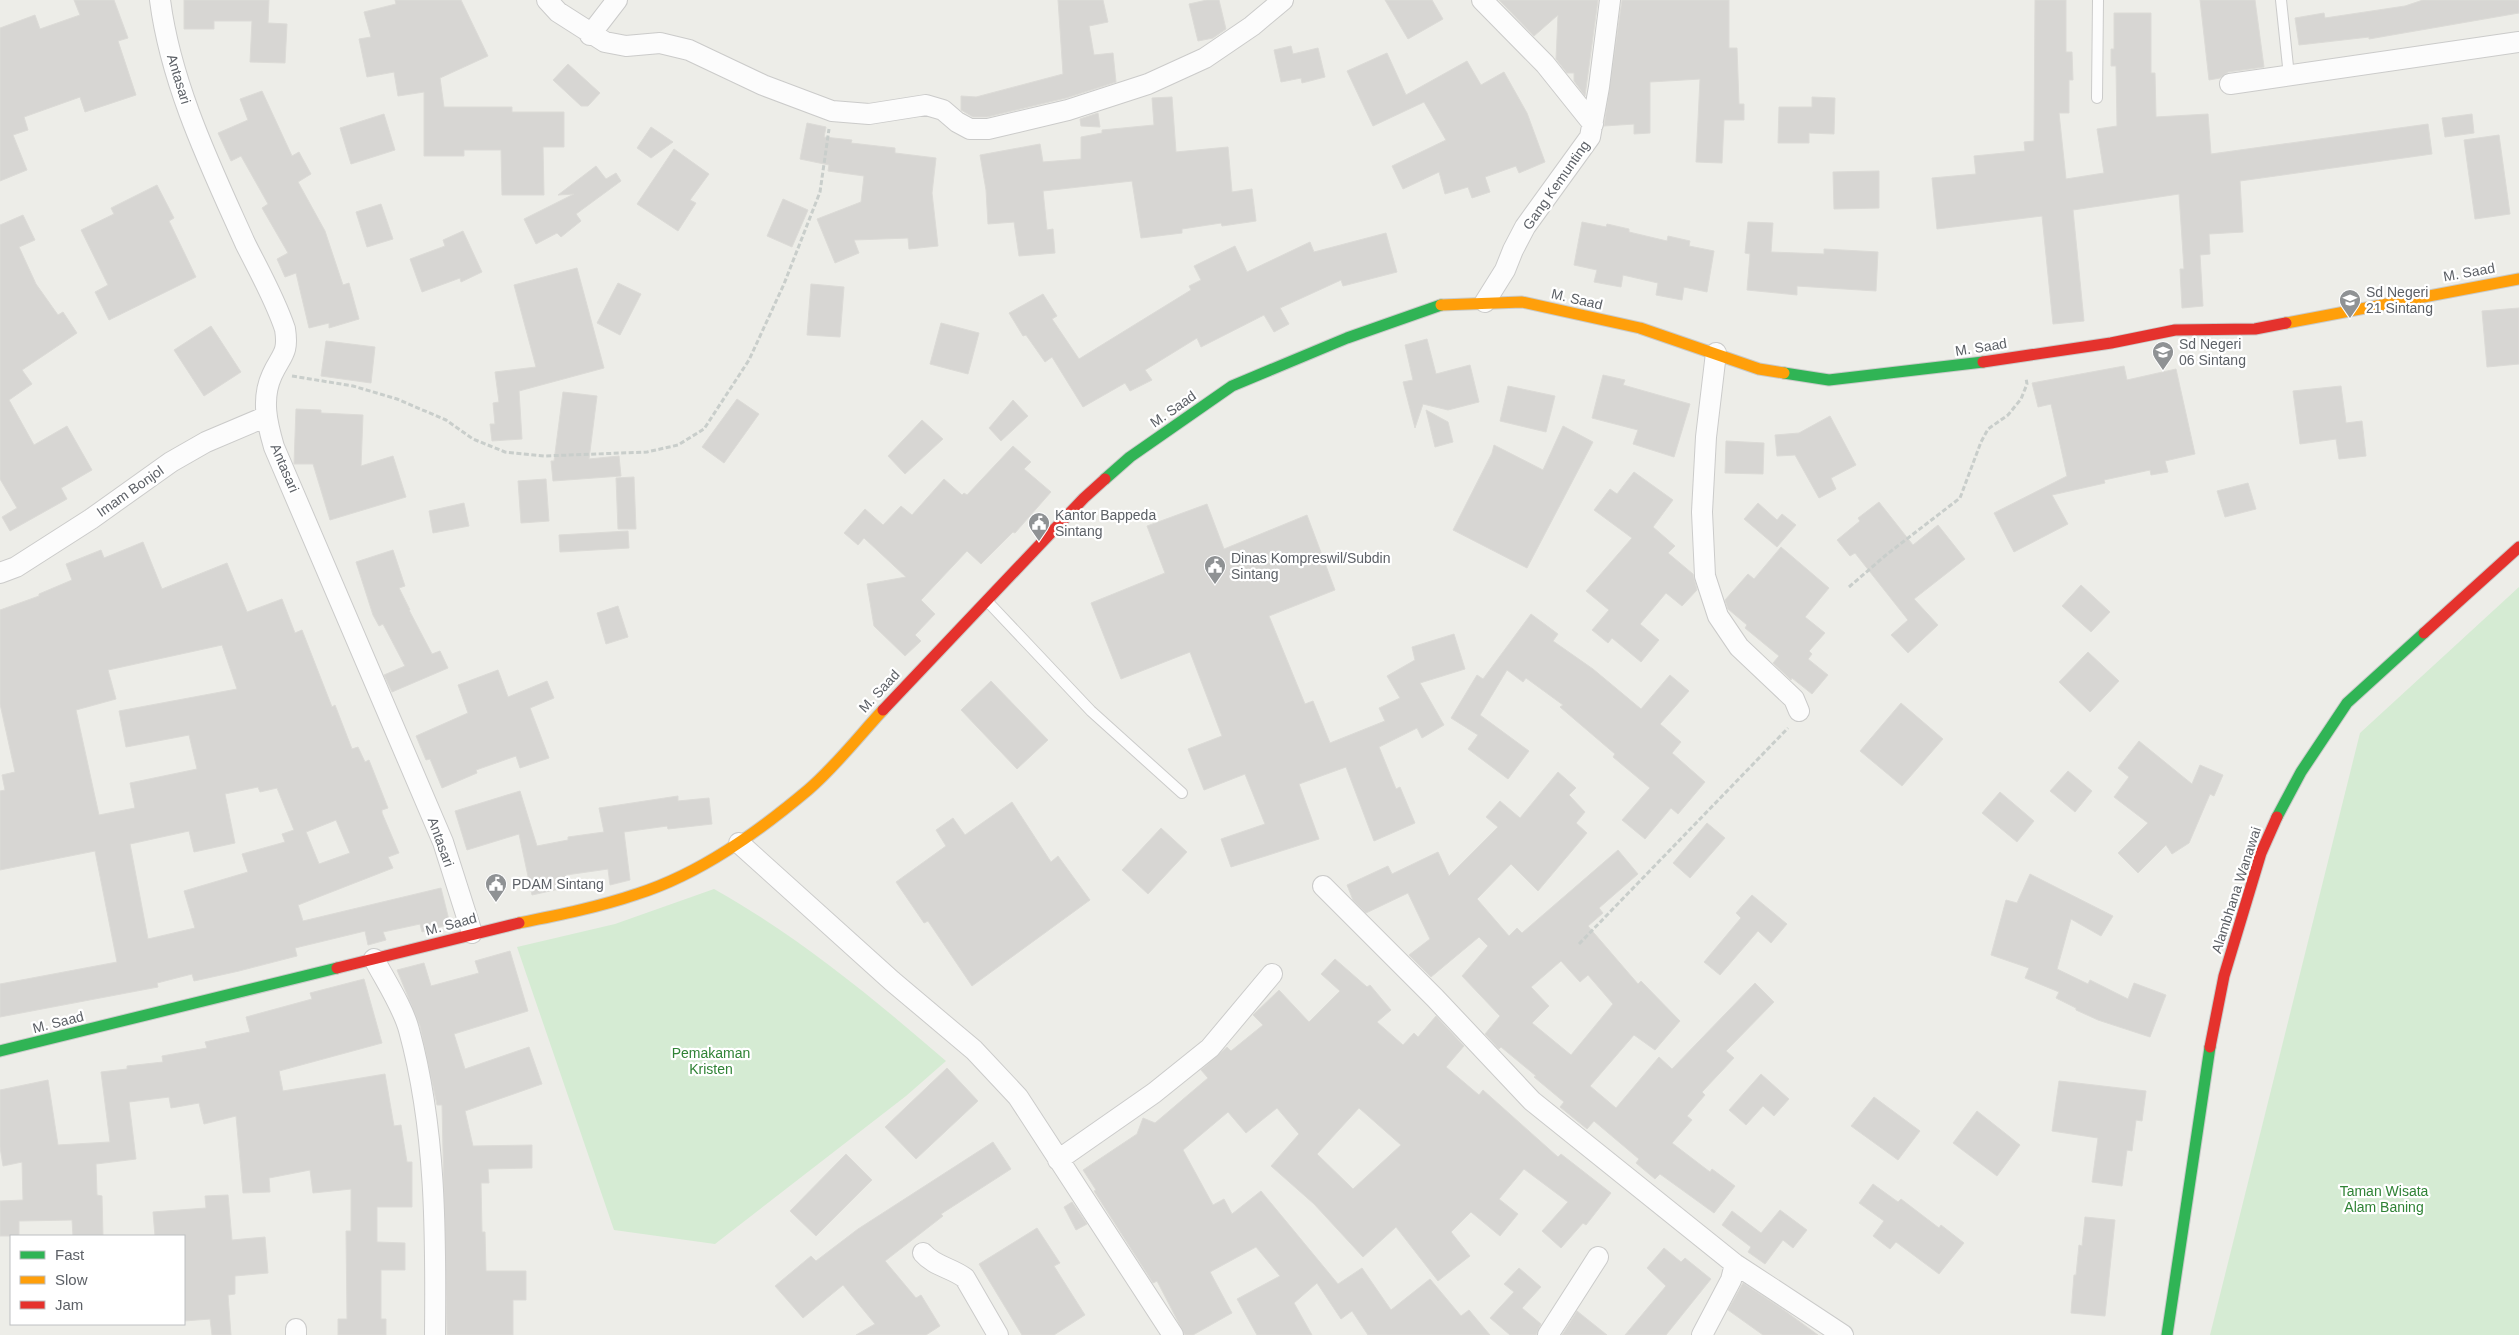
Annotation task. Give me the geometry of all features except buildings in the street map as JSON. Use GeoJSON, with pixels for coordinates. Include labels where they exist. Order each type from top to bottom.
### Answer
{"type":"FeatureCollection","features":[{"type":"Feature","properties":{"kind":"street","name":"Antasari"},"geometry":{"type":"LineString","coordinates":[[160,0],[170,54],[184,101],[285,329],[286,345],[283,358],[272,375],[266,394],[265,417],[274,447],[443,842],[472,933]]}},
{"type":"Feature","properties":{"kind":"street"},"geometry":{"type":"LineString","coordinates":[[546,0],[558,12],[605,42],[626,46],[660,43],[689,50],[763,85],[832,111],[868,114],[926,105],[942,110],[956,122],[970,128],[988,129],[1012,125],[1068,110],[1148,84],[1205,58],[1252,26],[1283,0]]}},
{"type":"Feature","properties":{"kind":"street"},"geometry":{"type":"LineString","coordinates":[[590,34],[617,0]]}},
{"type":"Feature","properties":{"kind":"street"},"geometry":{"type":"LineString","coordinates":[[1482,0],[1544,64],[1593,124]]}},
{"type":"Feature","properties":{"kind":"street","name":"Gang Kemunting"},"geometry":{"type":"LineString","coordinates":[[1485,302],[1506,270],[1513,250],[1525,227],[1590,137],[1610,0]]}},
{"type":"Feature","properties":{"kind":"street"},"geometry":{"type":"LineString","coordinates":[[2230,84],[2519,42]]}},
{"type":"Feature","properties":{"kind":"street","name":"M. Saad"},"geometry":{"type":"LineString","coordinates":[[0,1051],[472,933],[582,910],[639,894],[692,871],[739,843],[809,789],[986,600],[1108,475],[1232,386],[1346,338],[1441,305],[1522,302],[1640,328],[1759,369],[1829,380],[1927,370],[2175,330],[2256,329],[2388,302],[2519,279]]}},
{"type":"Feature","properties":{"kind":"street"},"geometry":{"type":"LineString","coordinates":[[1716,353],[1706,437],[1702,512],[1705,576],[1718,616],[1739,647],[1790,695],[1798,705],[1799,711]]}},
{"type":"Feature","properties":{"kind":"street","name":"Imam Bonjol"},"geometry":{"type":"LineString","coordinates":[[0,573],[16,567],[90,519],[171,462],[206,442],[265,417]]}},
{"type":"Feature","properties":{"kind":"street","name":"Alambhana Wanawai"},"geometry":{"type":"LineString","coordinates":[[2167,1335],[2187,1190],[2215,1014],[2224,976],[2261,853],[2275,821],[2300,772],[2347,703],[2519,547]]}},
{"type":"Feature","properties":{"kind":"street"},"geometry":{"type":"LineString","coordinates":[[739,843],[985,1062],[1018,1097],[1173,1335]]}},
{"type":"Feature","properties":{"kind":"street"},"geometry":{"type":"LineString","coordinates":[[1323,886],[1435,998],[1532,1101],[1734,1264],[1843,1335]]}},
{"type":"Feature","properties":{"kind":"street"},"geometry":{"type":"LineString","coordinates":[[374,959],[409,1028],[424,1101],[434,1200],[435,1335]]}},
{"type":"Feature","properties":{"kind":"street"},"geometry":{"type":"LineString","coordinates":[[1058,1160],[1154,1093],[1210,1048],[1272,974]]}},
{"type":"Feature","properties":{"kind":"street"},"geometry":{"type":"LineString","coordinates":[[923,1253],[932,1261],[957,1272],[964,1278],[998,1335]]}},
{"type":"Feature","properties":{"kind":"street"},"geometry":{"type":"LineString","coordinates":[[1548,1335],[1598,1257]]}},
{"type":"Feature","properties":{"kind":"street"},"geometry":{"type":"LineString","coordinates":[[1702,1335],[1731,1280],[1734,1264]]}},
{"type":"Feature","properties":{"kind":"lane"},"geometry":{"type":"LineString","coordinates":[[2097,98],[2098,0]]}},
{"type":"Feature","properties":{"kind":"lane"},"geometry":{"type":"LineString","coordinates":[[2281,0],[2289,76]]}},
{"type":"Feature","properties":{"kind":"lane"},"geometry":{"type":"LineString","coordinates":[[986,600],[1091,710],[1182,793]]}},
{"type":"Feature","properties":{"kind":"path"},"geometry":{"type":"LineString","coordinates":[[272,375],[308,377],[353,386],[397,399],[446,420],[473,439],[505,452],[544,456],[637,453],[678,445],[704,429],[749,360],[784,284],[820,192],[832,111]]}},
{"type":"Feature","properties":{"kind":"path"},"geometry":{"type":"LineString","coordinates":[[1849,587],[1886,555],[1960,498],[1981,442],[1988,429],[2008,415],[2021,399],[2028,384],[2020,356]]}},
{"type":"Feature","properties":{"kind":"path"},"geometry":{"type":"LineString","coordinates":[[1579,944],[1794,722],[1799,711]]}},
{"type":"Feature","properties":{"kind":"green space","name":"Taman Wisata Alam Baning"},"geometry":{"type":"Polygon","coordinates":[[[2519,587],[2519,1335],[2210,1335],[2360,733],[2519,587]]]}},
{"type":"Feature","properties":{"kind":"green space","name":"Pemakaman Kristen"},"geometry":{"type":"Polygon","coordinates":[[[714,889],[805,947],[891,1014],[946,1061],[906,1096],[715,1244],[614,1230],[517,947],[615,924],[714,889]]]}},
{"type":"Feature","properties":{"kind":"traffic: fast"},"geometry":{"type":"LineString","coordinates":[[1105,479],[1130,457],[1232,386],[1347,338],[1441,305]]}},
{"type":"Feature","properties":{"kind":"traffic: fast"},"geometry":{"type":"LineString","coordinates":[[1784,373],[1829,380],[1983,362]]}},
{"type":"Feature","properties":{"kind":"traffic: fast"},"geometry":{"type":"LineString","coordinates":[[2277,817],[2301,772],[2347,703],[2424,633]]}},
{"type":"Feature","properties":{"kind":"traffic: fast"},"geometry":{"type":"LineString","coordinates":[[0,1051],[337,968]]}},
{"type":"Feature","properties":{"kind":"traffic: fast"},"geometry":{"type":"LineString","coordinates":[[2167,1335],[2210,1047]]}},
{"type":"Feature","properties":{"kind":"traffic: slow"},"geometry":{"type":"LineString","coordinates":[[2286,323],[2519,279]]}},
{"type":"Feature","properties":{"kind":"traffic: slow"},"geometry":{"type":"LineString","coordinates":[[1441,305],[1522,302],[1640,328],[1759,369],[1784,373]]}},
{"type":"Feature","properties":{"kind":"traffic: slow"},"geometry":{"type":"LineString","coordinates":[[519,923],[623,899],[660,886],[706,863],[749,836],[808,790],[883,710]]}},
{"type":"Feature","properties":{"kind":"traffic: jam"},"geometry":{"type":"LineString","coordinates":[[1983,362],[2111,343],[2175,330],[2255,329],[2286,323]]}},
{"type":"Feature","properties":{"kind":"traffic: jam"},"geometry":{"type":"LineString","coordinates":[[883,710],[1084,498],[1105,479]]}},
{"type":"Feature","properties":{"kind":"traffic: jam"},"geometry":{"type":"LineString","coordinates":[[2424,633],[2519,547]]}},
{"type":"Feature","properties":{"kind":"traffic: jam"},"geometry":{"type":"LineString","coordinates":[[2210,1047],[2224,976],[2261,853],[2277,817]]}},
{"type":"Feature","properties":{"kind":"traffic: jam"},"geometry":{"type":"LineString","coordinates":[[337,968],[519,923]]}},
{"type":"Feature","properties":{"kind":"place","name":"Sd Negeri 21 Sintang"},"geometry":{"type":"Point","coordinates":[2350,319]}},
{"type":"Feature","properties":{"kind":"place","name":"Sd Negeri 06 Sintang"},"geometry":{"type":"Point","coordinates":[2163,371]}},
{"type":"Feature","properties":{"kind":"place","name":"Kantor Bappeda Sintang"},"geometry":{"type":"Point","coordinates":[1039,542]}},
{"type":"Feature","properties":{"kind":"place","name":"Dinas Kompreswil/Subdin Sintang"},"geometry":{"type":"Point","coordinates":[1215,585]}},
{"type":"Feature","properties":{"kind":"place","name":"PDAM Sintang"},"geometry":{"type":"Point","coordinates":[496,903]}}]}
